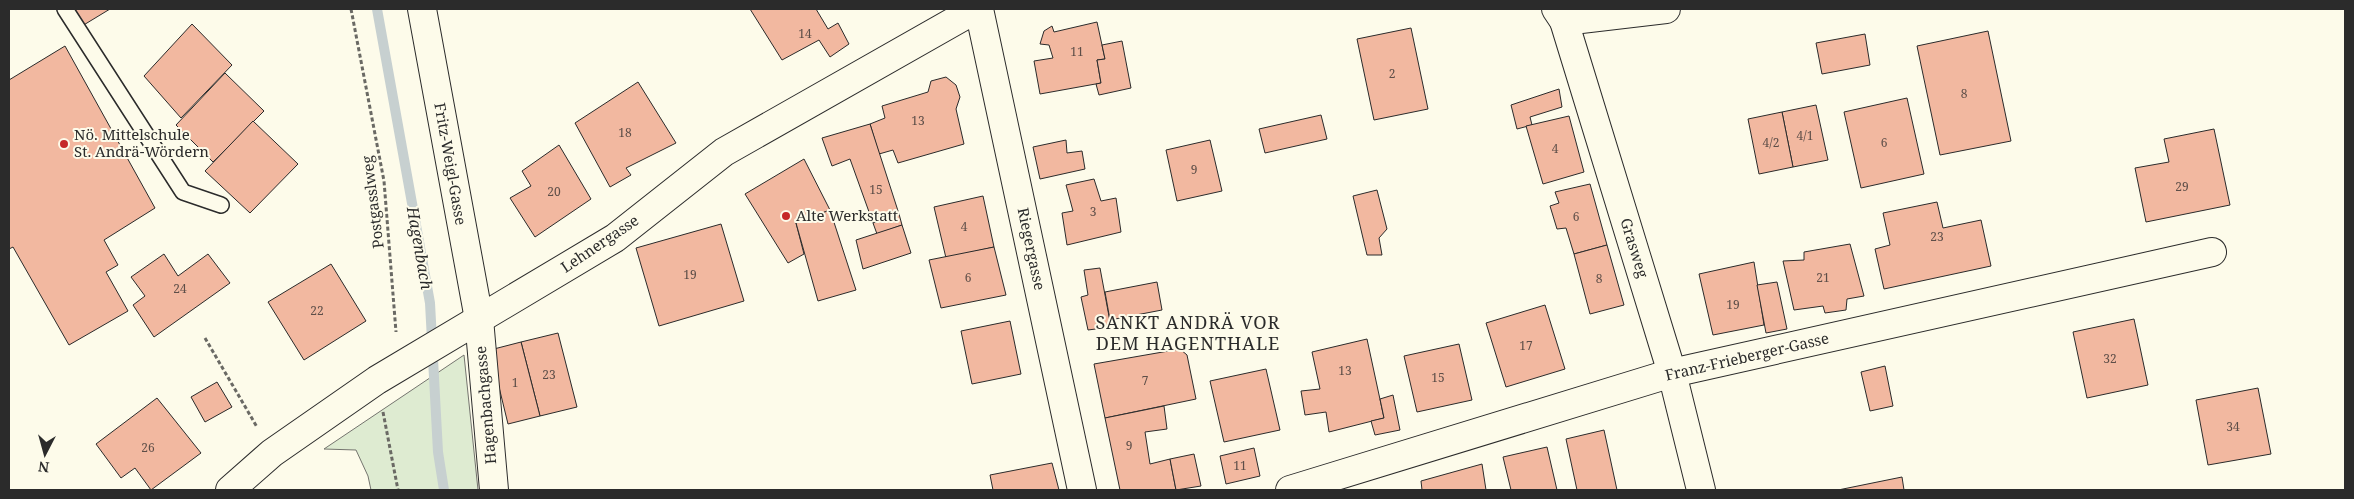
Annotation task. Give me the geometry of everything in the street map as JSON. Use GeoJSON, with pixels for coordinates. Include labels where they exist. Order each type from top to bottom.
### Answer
{"type":"FeatureCollection","features":[{"type":"Feature","properties":{"kind":"street","name":"Fritz-Weigl-Gasse"},"geometry":{"type":"LineString","coordinates":[[422,9],[469,324]]}},
{"type":"Feature","properties":{"kind":"street","name":"Lehnergasse"},"geometry":{"type":"LineString","coordinates":[[230,490],[272,453],[388,373],[614,238],[724,152],[978,9]]}},
{"type":"Feature","properties":{"kind":"street","name":"Riegergasse"},"geometry":{"type":"LineString","coordinates":[[978,9],[1082,490]]}},
{"type":"Feature","properties":{"kind":"street"},"geometry":{"type":"LineString","coordinates":[[1560,15],[1666,9]]}},
{"type":"Feature","properties":{"kind":"street","name":"Grasweg"},"geometry":{"type":"LineString","coordinates":[[1560,15],[1672,374],[1700,490]]}},
{"type":"Feature","properties":{"kind":"street","name":"Franz-Frieberger-Gasse"},"geometry":{"type":"LineString","coordinates":[[1290,490],[1672,374],[2212,252]]}},
{"type":"Feature","properties":{"kind":"street","name":"Hagenbachgasse"},"geometry":{"type":"LineString","coordinates":[[469,324],[494,490]]}},
{"type":"Feature","properties":{"kind":"lane"},"geometry":{"type":"LineString","coordinates":[[65,9],[184,192],[221,205]]}},
{"type":"Feature","properties":{"kind":"path","name":"Postgasslweg"},"geometry":{"type":"LineString","coordinates":[[351,9],[384,181],[388,373],[398,490]]}},
{"type":"Feature","properties":{"kind":"path"},"geometry":{"type":"LineString","coordinates":[[205,338],[272,453]]}},
{"type":"Feature","properties":{"kind":"green space"},"geometry":{"type":"Polygon","coordinates":[[[464,355],[478,490],[371,490],[368,476],[356,450],[324,449],[464,355]]]}},
{"type":"Feature","properties":{"kind":"building"},"geometry":{"type":"Polygon","coordinates":[[[72,9],[110,9],[82,26],[72,9]]]}},
{"type":"Feature","properties":{"kind":"building"},"geometry":{"type":"Polygon","coordinates":[[[750,9],[816,9],[828,29],[838,23],[849,44],[830,57],[819,40],[782,60],[750,9]]]}},
{"type":"Feature","properties":{"kind":"building"},"geometry":{"type":"Polygon","coordinates":[[[1097,22],[1105,59],[1097,60],[1101,83],[1040,94],[1034,61],[1053,58],[1049,45],[1040,44],[1044,31],[1052,26],[1054,32],[1097,22]]]}},
{"type":"Feature","properties":{"kind":"building"},"geometry":{"type":"Polygon","coordinates":[[[192,24],[232,65],[181,118],[144,76],[192,24]]]}},
{"type":"Feature","properties":{"kind":"building"},"geometry":{"type":"Polygon","coordinates":[[[1411,28],[1428,109],[1374,120],[1357,39],[1411,28]]]}},
{"type":"Feature","properties":{"kind":"building"},"geometry":{"type":"Polygon","coordinates":[[[1988,31],[2011,141],[1940,155],[1917,46],[1988,31]]]}},
{"type":"Feature","properties":{"kind":"building"},"geometry":{"type":"Polygon","coordinates":[[[1865,34],[1870,65],[1822,74],[1816,43],[1865,34]]]}},
{"type":"Feature","properties":{"kind":"building"},"geometry":{"type":"Polygon","coordinates":[[[1122,41],[1131,88],[1099,95],[1096,84],[1101,83],[1097,60],[1105,59],[1102,45],[1122,41]]]}},
{"type":"Feature","properties":{"kind":"building","name":"Nö. Mittelschule St. Andrä-Wördern"},"geometry":{"type":"Polygon","coordinates":[[[65,46],[155,208],[104,240],[118,265],[106,272],[128,311],[69,345],[13,247],[9,249],[9,80],[65,46]]]}},
{"type":"Feature","properties":{"kind":"building"},"geometry":{"type":"Polygon","coordinates":[[[225,73],[264,111],[213,162],[176,125],[225,73]]]}},
{"type":"Feature","properties":{"kind":"building"},"geometry":{"type":"Polygon","coordinates":[[[946,77],[956,85],[960,97],[956,109],[964,144],[898,163],[893,150],[879,154],[870,124],[885,118],[882,106],[928,92],[931,81],[946,77]]]}},
{"type":"Feature","properties":{"kind":"building"},"geometry":{"type":"Polygon","coordinates":[[[638,82],[676,143],[626,168],[631,175],[610,187],[575,123],[638,82]]]}},
{"type":"Feature","properties":{"kind":"building"},"geometry":{"type":"Polygon","coordinates":[[[1559,89],[1562,107],[1530,117],[1532,125],[1517,129],[1511,105],[1559,89]]]}},
{"type":"Feature","properties":{"kind":"building"},"geometry":{"type":"Polygon","coordinates":[[[1907,98],[1924,174],[1861,188],[1844,112],[1907,98]]]}},
{"type":"Feature","properties":{"kind":"building"},"geometry":{"type":"Polygon","coordinates":[[[1816,105],[1828,160],[1793,167],[1782,112],[1816,105]]]}},
{"type":"Feature","properties":{"kind":"building"},"geometry":{"type":"Polygon","coordinates":[[[1782,112],[1793,167],[1759,174],[1748,119],[1782,112]]]}},
{"type":"Feature","properties":{"kind":"building"},"geometry":{"type":"Polygon","coordinates":[[[1321,115],[1327,139],[1265,153],[1259,129],[1321,115]]]}},
{"type":"Feature","properties":{"kind":"building"},"geometry":{"type":"Polygon","coordinates":[[[1569,116],[1584,172],[1543,184],[1526,126],[1569,116]]]}},
{"type":"Feature","properties":{"kind":"building"},"geometry":{"type":"Polygon","coordinates":[[[253,121],[298,164],[250,213],[205,171],[253,121]]]}},
{"type":"Feature","properties":{"kind":"building"},"geometry":{"type":"Polygon","coordinates":[[[870,124],[899,214],[873,223],[850,159],[832,166],[822,138],[870,124]]]}},
{"type":"Feature","properties":{"kind":"building"},"geometry":{"type":"Polygon","coordinates":[[[2214,129],[2230,205],[2146,222],[2135,168],[2169,162],[2164,139],[2214,129]]]}},
{"type":"Feature","properties":{"kind":"building"},"geometry":{"type":"Polygon","coordinates":[[[1066,140],[1067,153],[1082,151],[1085,169],[1040,179],[1033,147],[1066,140]]]}},
{"type":"Feature","properties":{"kind":"building"},"geometry":{"type":"Polygon","coordinates":[[[1210,140],[1222,191],[1177,201],[1166,150],[1210,140]]]}},
{"type":"Feature","properties":{"kind":"building"},"geometry":{"type":"Polygon","coordinates":[[[559,145],[591,199],[535,237],[510,198],[531,186],[522,171],[559,145]]]}},
{"type":"Feature","properties":{"kind":"building","name":"Alte Werkstatt"},"geometry":{"type":"Polygon","coordinates":[[[804,159],[830,210],[796,223],[804,254],[788,263],[745,194],[804,159]]]}},
{"type":"Feature","properties":{"kind":"building"},"geometry":{"type":"Polygon","coordinates":[[[1094,179],[1101,201],[1116,198],[1121,232],[1067,245],[1062,213],[1073,211],[1066,185],[1094,179]]]}},
{"type":"Feature","properties":{"kind":"building"},"geometry":{"type":"Polygon","coordinates":[[[1590,184],[1607,245],[1574,254],[1566,228],[1557,229],[1550,206],[1559,203],[1555,192],[1590,184]]]}},
{"type":"Feature","properties":{"kind":"building"},"geometry":{"type":"Polygon","coordinates":[[[1377,190],[1387,229],[1379,238],[1382,255],[1367,255],[1353,196],[1377,190]]]}},
{"type":"Feature","properties":{"kind":"building"},"geometry":{"type":"Polygon","coordinates":[[[983,196],[994,247],[946,258],[934,207],[983,196]]]}},
{"type":"Feature","properties":{"kind":"building"},"geometry":{"type":"Polygon","coordinates":[[[1937,202],[1943,228],[1981,220],[1991,266],[1884,289],[1875,249],[1890,245],[1883,213],[1937,202]]]}},
{"type":"Feature","properties":{"kind":"building"},"geometry":{"type":"Polygon","coordinates":[[[830,210],[856,290],[818,301],[796,223],[830,210]]]}},
{"type":"Feature","properties":{"kind":"building"},"geometry":{"type":"Polygon","coordinates":[[[899,214],[902,225],[877,234],[873,223],[899,214]]]}},
{"type":"Feature","properties":{"kind":"building"},"geometry":{"type":"Polygon","coordinates":[[[721,224],[744,301],[659,326],[636,248],[721,224]]]}},
{"type":"Feature","properties":{"kind":"building"},"geometry":{"type":"Polygon","coordinates":[[[902,225],[911,253],[863,269],[856,240],[902,225]]]}},
{"type":"Feature","properties":{"kind":"building"},"geometry":{"type":"Polygon","coordinates":[[[1850,244],[1864,296],[1847,299],[1846,310],[1825,313],[1823,306],[1794,310],[1783,261],[1804,260],[1804,252],[1850,244]]]}},
{"type":"Feature","properties":{"kind":"building"},"geometry":{"type":"Polygon","coordinates":[[[1607,245],[1624,305],[1590,314],[1574,254],[1607,245]]]}},
{"type":"Feature","properties":{"kind":"building"},"geometry":{"type":"Polygon","coordinates":[[[994,247],[1006,295],[941,308],[929,260],[994,247]]]}},
{"type":"Feature","properties":{"kind":"building"},"geometry":{"type":"Polygon","coordinates":[[[164,254],[178,276],[208,254],[230,283],[154,337],[133,305],[145,296],[131,277],[164,254]]]}},
{"type":"Feature","properties":{"kind":"building"},"geometry":{"type":"Polygon","coordinates":[[[1754,262],[1764,325],[1713,335],[1699,274],[1754,262]]]}},
{"type":"Feature","properties":{"kind":"building"},"geometry":{"type":"Polygon","coordinates":[[[331,264],[366,321],[304,360],[268,302],[331,264]]]}},
{"type":"Feature","properties":{"kind":"building"},"geometry":{"type":"Polygon","coordinates":[[[1100,268],[1111,327],[1088,330],[1081,297],[1088,295],[1084,270],[1100,268]]]}},
{"type":"Feature","properties":{"kind":"building"},"geometry":{"type":"Polygon","coordinates":[[[1157,282],[1162,310],[1110,320],[1105,292],[1157,282]]]}},
{"type":"Feature","properties":{"kind":"building"},"geometry":{"type":"Polygon","coordinates":[[[1777,282],[1787,329],[1766,333],[1757,285],[1777,282]]]}},
{"type":"Feature","properties":{"kind":"building"},"geometry":{"type":"Polygon","coordinates":[[[1545,305],[1565,369],[1506,387],[1486,323],[1545,305]]]}},
{"type":"Feature","properties":{"kind":"building"},"geometry":{"type":"Polygon","coordinates":[[[2134,319],[2148,385],[2087,398],[2073,332],[2134,319]]]}},
{"type":"Feature","properties":{"kind":"building"},"geometry":{"type":"Polygon","coordinates":[[[1010,321],[1021,374],[972,384],[961,331],[1010,321]]]}},
{"type":"Feature","properties":{"kind":"building"},"geometry":{"type":"Polygon","coordinates":[[[558,333],[577,407],[540,416],[521,342],[558,333]]]}},
{"type":"Feature","properties":{"kind":"building"},"geometry":{"type":"Polygon","coordinates":[[[1367,339],[1384,418],[1329,432],[1326,412],[1305,415],[1301,391],[1320,389],[1312,352],[1367,339]]]}},
{"type":"Feature","properties":{"kind":"building"},"geometry":{"type":"Polygon","coordinates":[[[521,342],[540,416],[508,424],[490,350],[521,342]]]}},
{"type":"Feature","properties":{"kind":"building"},"geometry":{"type":"Polygon","coordinates":[[[1459,344],[1472,400],[1417,412],[1404,356],[1459,344]]]}},
{"type":"Feature","properties":{"kind":"building"},"geometry":{"type":"Polygon","coordinates":[[[1180,349],[1187,355],[1196,399],[1105,418],[1094,364],[1180,349]]]}},
{"type":"Feature","properties":{"kind":"building"},"geometry":{"type":"Polygon","coordinates":[[[1885,366],[1893,406],[1870,411],[1861,372],[1885,366]]]}},
{"type":"Feature","properties":{"kind":"building"},"geometry":{"type":"Polygon","coordinates":[[[1266,369],[1280,430],[1224,442],[1210,381],[1266,369]]]}},
{"type":"Feature","properties":{"kind":"building"},"geometry":{"type":"Polygon","coordinates":[[[217,382],[232,407],[205,422],[191,397],[217,382]]]}},
{"type":"Feature","properties":{"kind":"building"},"geometry":{"type":"Polygon","coordinates":[[[2258,388],[2271,454],[2208,465],[2196,400],[2258,388]]]}},
{"type":"Feature","properties":{"kind":"building"},"geometry":{"type":"Polygon","coordinates":[[[1393,395],[1400,430],[1375,435],[1371,421],[1384,418],[1380,399],[1393,395]]]}},
{"type":"Feature","properties":{"kind":"building"},"geometry":{"type":"Polygon","coordinates":[[[157,398],[201,453],[151,490],[135,468],[121,478],[96,444],[157,398]]]}},
{"type":"Feature","properties":{"kind":"building"},"geometry":{"type":"Polygon","coordinates":[[[1164,406],[1167,429],[1145,432],[1150,464],[1170,459],[1176,490],[1120,490],[1105,418],[1164,406]]]}},
{"type":"Feature","properties":{"kind":"building"},"geometry":{"type":"Polygon","coordinates":[[[1604,430],[1617,490],[1577,490],[1566,439],[1604,430]]]}},
{"type":"Feature","properties":{"kind":"building"},"geometry":{"type":"Polygon","coordinates":[[[1547,447],[1557,490],[1511,490],[1503,457],[1547,447]]]}},
{"type":"Feature","properties":{"kind":"building"},"geometry":{"type":"Polygon","coordinates":[[[1254,448],[1260,476],[1226,484],[1220,456],[1254,448]]]}},
{"type":"Feature","properties":{"kind":"building"},"geometry":{"type":"Polygon","coordinates":[[[1194,454],[1201,486],[1176,490],[1170,459],[1194,454]]]}},
{"type":"Feature","properties":{"kind":"building"},"geometry":{"type":"Polygon","coordinates":[[[1052,463],[1059,490],[993,490],[990,475],[1052,463]]]}},
{"type":"Feature","properties":{"kind":"building"},"geometry":{"type":"Polygon","coordinates":[[[1482,464],[1486,490],[1422,490],[1421,481],[1482,464]]]}},
{"type":"Feature","properties":{"kind":"building"},"geometry":{"type":"Polygon","coordinates":[[[1902,477],[1904,490],[1838,490],[1902,477]]]}},
{"type":"Feature","properties":{"kind":"waterway","name":"Hagenbach"},"geometry":{"type":"LineString","coordinates":[[377,9],[430,303],[438,452],[444,490]]}},
{"type":"Feature","properties":{"kind":"place","name":"Nö. Mittelschule St. Andrä-Wördern"},"geometry":{"type":"Point","coordinates":[64,144]}},
{"type":"Feature","properties":{"kind":"place","name":"Alte Werkstatt"},"geometry":{"type":"Point","coordinates":[786,216]}},
{"type":"Feature","properties":{"kind":"district","name":"SANKT ANDRÄ VOR DEM HAGENTHALE"},"geometry":{"type":"Point","coordinates":[1188,333]}}]}
